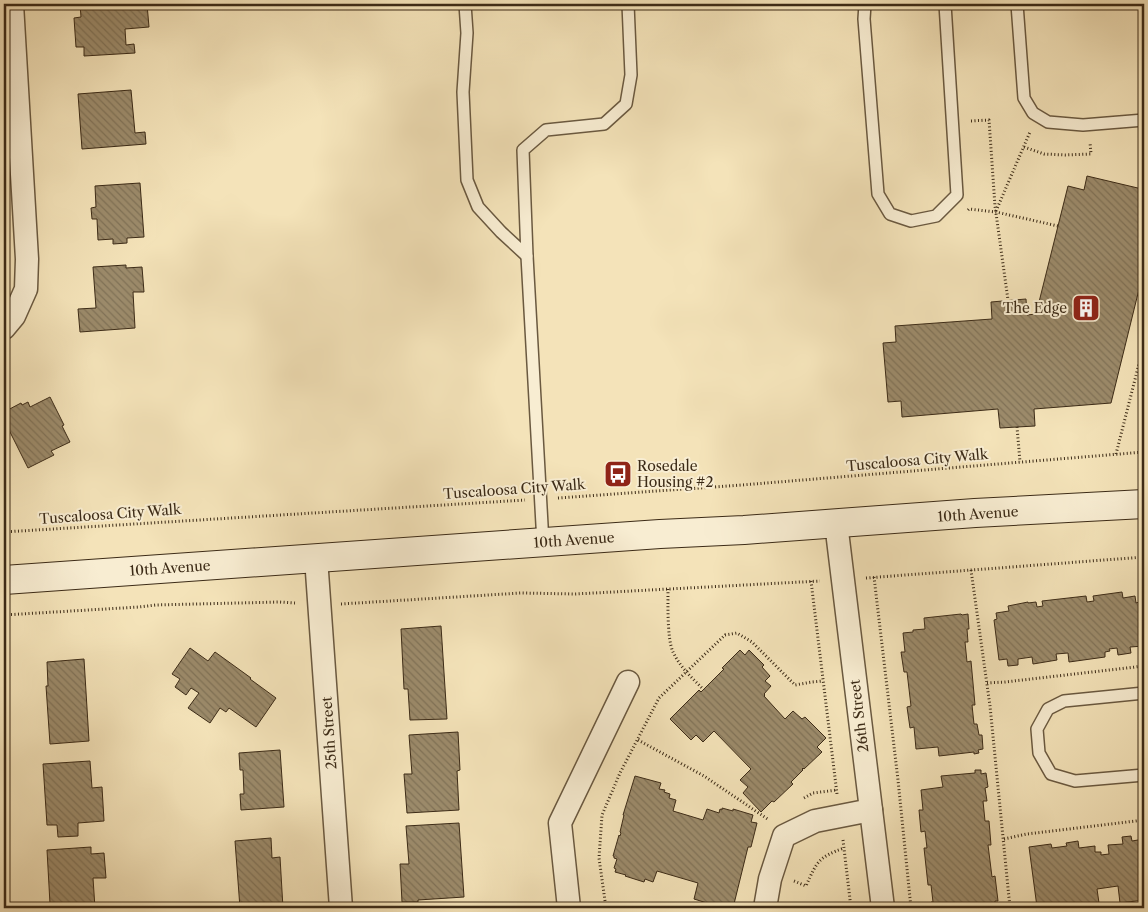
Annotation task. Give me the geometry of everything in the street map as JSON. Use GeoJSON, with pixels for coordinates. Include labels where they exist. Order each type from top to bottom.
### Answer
{"type":"FeatureCollection","features":[{"type":"Feature","properties":{"kind":"main road","name":"10th Avenue"},"geometry":{"type":"LineString","coordinates":[[4,580],[965,514],[1144,504]]}},
{"type":"Feature","properties":{"kind":"street"},"geometry":{"type":"LineString","coordinates":[[4,328],[14,316],[26,289],[27,259],[12,4]]}},
{"type":"Feature","properties":{"kind":"street","name":"26th Street"},"geometry":{"type":"LineString","coordinates":[[836,523],[883,908]]}},
{"type":"Feature","properties":{"kind":"street","name":"25th Street"},"geometry":{"type":"LineString","coordinates":[[316,558],[341,908]]}},
{"type":"Feature","properties":{"kind":"street"},"geometry":{"type":"LineString","coordinates":[[569,908],[560,823],[628,682]]}},
{"type":"Feature","properties":{"kind":"street"},"geometry":{"type":"LineString","coordinates":[[765,908],[770,879],[784,836],[815,820],[871,810]]}},
{"type":"Feature","properties":{"kind":"lane"},"geometry":{"type":"LineString","coordinates":[[465,4],[466,33],[463,92],[467,180],[478,207],[527,256]]}},
{"type":"Feature","properties":{"kind":"lane"},"geometry":{"type":"LineString","coordinates":[[544,543],[527,256],[523,150],[546,130],[604,124],[626,104],[631,75],[628,4]]}},
{"type":"Feature","properties":{"kind":"lane"},"geometry":{"type":"LineString","coordinates":[[865,4],[864,19],[878,194],[890,214],[911,221],[936,216],[958,195],[945,4]]}},
{"type":"Feature","properties":{"kind":"lane"},"geometry":{"type":"LineString","coordinates":[[1017,4],[1024,98],[1033,113],[1048,122],[1089,124],[1144,120]]}},
{"type":"Feature","properties":{"kind":"lane"},"geometry":{"type":"LineString","coordinates":[[1144,693],[1064,701],[1048,709],[1037,729],[1039,753],[1051,774],[1075,781],[1144,775]]}},
{"type":"Feature","properties":{"kind":"path"},"geometry":{"type":"LineString","coordinates":[[996,212],[1038,116]]}},
{"type":"Feature","properties":{"kind":"path"},"geometry":{"type":"LineString","coordinates":[[953,122],[989,120],[996,212],[1008,300]]}},
{"type":"Feature","properties":{"kind":"path"},"geometry":{"type":"LineString","coordinates":[[1024,146],[1044,154],[1091,154],[1089,124]]}},
{"type":"Feature","properties":{"kind":"path"},"geometry":{"type":"LineString","coordinates":[[1116,454],[1144,344]]}},
{"type":"Feature","properties":{"kind":"path"},"geometry":{"type":"LineString","coordinates":[[1017,427],[1020,462]]}},
{"type":"Feature","properties":{"kind":"path","name":"Tuscaloosa City Walk"},"geometry":{"type":"LineString","coordinates":[[4,532],[742,486],[1144,452]]}},
{"type":"Feature","properties":{"kind":"path"},"geometry":{"type":"LineString","coordinates":[[4,615],[156,605],[279,602],[320,605],[521,593],[575,594],[874,577],[1144,557]]}},
{"type":"Feature","properties":{"kind":"path"},"geometry":{"type":"LineString","coordinates":[[971,570],[987,683],[1010,908]]}},
{"type":"Feature","properties":{"kind":"path"},"geometry":{"type":"LineString","coordinates":[[874,577],[911,908]]}},
{"type":"Feature","properties":{"kind":"path"},"geometry":{"type":"LineString","coordinates":[[812,581],[851,908]]}},
{"type":"Feature","properties":{"kind":"path"},"geometry":{"type":"LineString","coordinates":[[668,589],[669,630],[672,651],[687,672],[703,689]]}},
{"type":"Feature","properties":{"kind":"path"},"geometry":{"type":"LineString","coordinates":[[606,908],[598,858],[602,815],[620,773],[660,698],[725,635],[737,633],[752,642],[795,685],[823,681]]}},
{"type":"Feature","properties":{"kind":"path"},"geometry":{"type":"LineString","coordinates":[[987,683],[1144,666]]}},
{"type":"Feature","properties":{"kind":"path"},"geometry":{"type":"LineString","coordinates":[[638,740],[704,776],[773,822]]}},
{"type":"Feature","properties":{"kind":"path"},"geometry":{"type":"LineString","coordinates":[[1004,839],[1027,834],[1144,820]]}},
{"type":"Feature","properties":{"kind":"path"},"geometry":{"type":"LineString","coordinates":[[788,879],[806,886],[818,862],[827,854],[844,848]]}},
{"type":"Feature","properties":{"kind":"building"},"geometry":{"type":"Polygon","coordinates":[[[80,4],[147,4],[149,27],[125,29],[126,45],[134,44],[135,53],[84,56],[84,47],[76,47],[74,18],[81,17],[80,4]]]}},
{"type":"Feature","properties":{"kind":"building"},"geometry":{"type":"Polygon","coordinates":[[[131,90],[135,133],[145,132],[146,144],[82,149],[78,94],[131,90]]]}},
{"type":"Feature","properties":{"kind":"building","name":"The Edge"},"geometry":{"type":"Polygon","coordinates":[[[1087,176],[1142,189],[1144,182],[1144,269],[1111,403],[1034,409],[1035,426],[1000,428],[998,409],[902,417],[901,401],[888,402],[883,343],[896,342],[895,326],[992,319],[991,302],[1026,299],[1027,315],[1036,314],[1068,186],[1084,190],[1087,176]]]}},
{"type":"Feature","properties":{"kind":"building"},"geometry":{"type":"Polygon","coordinates":[[[140,183],[144,237],[127,238],[127,243],[113,244],[113,239],[98,240],[97,219],[92,219],[91,208],[96,207],[95,186],[140,183]]]}},
{"type":"Feature","properties":{"kind":"building"},"geometry":{"type":"Polygon","coordinates":[[[126,265],[126,268],[142,267],[144,292],[133,292],[135,328],[80,332],[78,309],[96,308],[93,267],[126,265]]]}},
{"type":"Feature","properties":{"kind":"building"},"geometry":{"type":"Polygon","coordinates":[[[50,397],[70,442],[51,451],[54,455],[28,468],[4,420],[4,412],[21,403],[22,405],[28,402],[30,407],[50,397]]]}},
{"type":"Feature","properties":{"kind":"building"},"geometry":{"type":"Polygon","coordinates":[[[1122,592],[1123,598],[1135,596],[1136,603],[1139,602],[1144,646],[1130,647],[1131,653],[1118,655],[1117,648],[1109,649],[1110,651],[1105,652],[1105,657],[1069,662],[1068,653],[1056,654],[1057,660],[1033,664],[1032,657],[1018,659],[1018,665],[1008,666],[1007,659],[999,660],[994,620],[997,619],[996,613],[1009,611],[1008,606],[1036,602],[1037,607],[1043,606],[1042,601],[1086,596],[1087,602],[1094,601],[1093,596],[1122,592]]]}},
{"type":"Feature","properties":{"kind":"building"},"geometry":{"type":"Polygon","coordinates":[[[968,614],[968,642],[965,642],[967,662],[971,661],[975,705],[972,705],[974,724],[977,724],[979,735],[982,735],[983,749],[978,750],[979,753],[974,754],[974,752],[939,756],[938,747],[916,749],[914,727],[910,728],[907,707],[911,706],[907,672],[904,672],[901,652],[905,652],[903,633],[925,629],[924,618],[968,614]]]}},
{"type":"Feature","properties":{"kind":"building"},"geometry":{"type":"Polygon","coordinates":[[[441,626],[447,719],[410,720],[408,689],[404,689],[401,629],[441,626]]]}},
{"type":"Feature","properties":{"kind":"building"},"geometry":{"type":"Polygon","coordinates":[[[190,648],[208,661],[215,652],[276,698],[256,727],[229,708],[226,712],[220,708],[210,723],[188,708],[199,693],[191,688],[186,695],[175,687],[180,679],[172,674],[190,648]]]}},
{"type":"Feature","properties":{"kind":"building"},"geometry":{"type":"Polygon","coordinates":[[[740,650],[745,655],[749,650],[764,665],[762,667],[770,676],[765,681],[771,686],[764,696],[785,719],[793,711],[802,719],[805,717],[826,738],[817,747],[822,752],[802,769],[791,782],[793,784],[761,812],[743,793],[748,787],[740,780],[751,769],[714,731],[703,742],[696,735],[691,740],[670,719],[699,690],[701,692],[740,650]]]}},
{"type":"Feature","properties":{"kind":"building"},"geometry":{"type":"Polygon","coordinates":[[[84,659],[89,741],[50,744],[46,686],[48,686],[47,662],[84,659]]]}},
{"type":"Feature","properties":{"kind":"building"},"geometry":{"type":"Polygon","coordinates":[[[458,732],[460,770],[457,771],[459,810],[407,813],[404,774],[412,774],[409,735],[458,732]]]}},
{"type":"Feature","properties":{"kind":"building"},"geometry":{"type":"Polygon","coordinates":[[[280,750],[284,807],[241,810],[240,794],[244,794],[243,770],[240,770],[239,753],[280,750]]]}},
{"type":"Feature","properties":{"kind":"building"},"geometry":{"type":"Polygon","coordinates":[[[90,761],[92,788],[102,787],[104,821],[78,823],[78,836],[58,837],[57,825],[47,825],[43,764],[90,761]]]}},
{"type":"Feature","properties":{"kind":"building"},"geometry":{"type":"Polygon","coordinates":[[[975,770],[981,770],[981,774],[986,773],[988,787],[985,788],[987,801],[983,801],[985,821],[989,821],[991,845],[988,845],[992,877],[995,876],[998,901],[995,901],[995,908],[931,908],[931,902],[933,902],[931,885],[928,885],[924,848],[927,848],[925,831],[921,832],[919,810],[923,810],[921,790],[943,787],[941,776],[975,773],[975,770]]]}},
{"type":"Feature","properties":{"kind":"building"},"geometry":{"type":"Polygon","coordinates":[[[635,776],[661,783],[659,789],[665,790],[664,792],[670,794],[669,798],[676,800],[673,811],[703,820],[707,809],[719,813],[722,808],[733,811],[733,809],[753,815],[751,822],[757,823],[751,847],[748,847],[733,908],[726,906],[726,908],[712,908],[706,906],[707,903],[694,899],[698,883],[657,871],[653,882],[645,879],[644,882],[615,872],[616,869],[614,868],[617,859],[613,856],[621,833],[623,815],[635,776]]]}},
{"type":"Feature","properties":{"kind":"building"},"geometry":{"type":"Polygon","coordinates":[[[459,823],[464,897],[402,902],[400,864],[409,864],[406,826],[459,823]]]}},
{"type":"Feature","properties":{"kind":"building"},"geometry":{"type":"Polygon","coordinates":[[[1131,836],[1132,841],[1144,839],[1144,900],[1120,903],[1118,886],[1097,889],[1099,903],[1060,908],[1054,908],[1054,905],[1037,907],[1029,847],[1051,844],[1052,848],[1067,846],[1066,843],[1078,841],[1079,848],[1095,846],[1095,852],[1101,852],[1101,855],[1109,854],[1108,845],[1123,844],[1122,837],[1131,836]]]}},
{"type":"Feature","properties":{"kind":"building"},"geometry":{"type":"Polygon","coordinates":[[[271,838],[272,858],[280,857],[283,908],[240,908],[235,841],[271,838]]]}},
{"type":"Feature","properties":{"kind":"building"},"geometry":{"type":"Polygon","coordinates":[[[91,847],[91,854],[104,853],[106,878],[93,878],[95,908],[57,908],[57,904],[50,904],[47,850],[91,847]]]}},
{"type":"Feature","properties":{"kind":"place","name":"The Edge"},"geometry":{"type":"Point","coordinates":[1086,308]}},
{"type":"Feature","properties":{"kind":"place","name":"Rosedale Housing #2"},"geometry":{"type":"Point","coordinates":[618,474]}}]}
